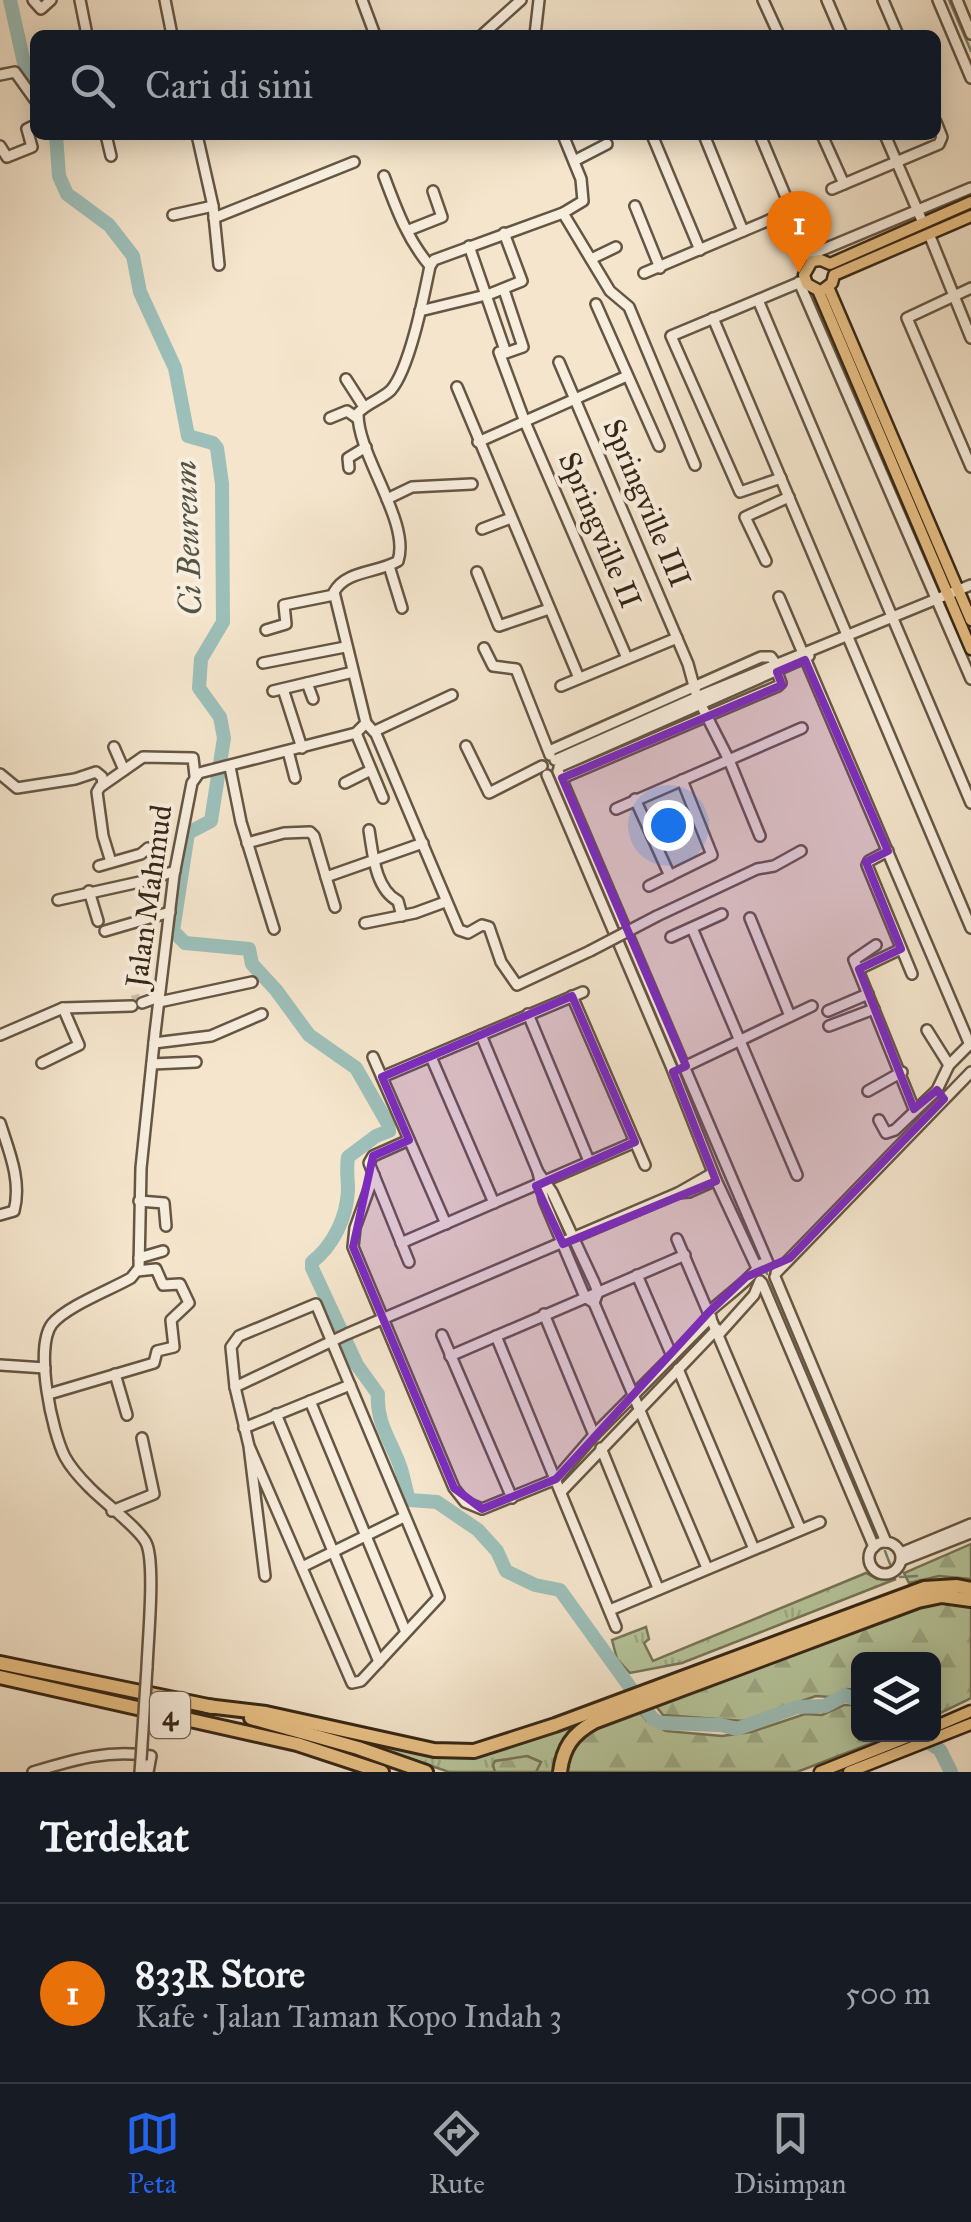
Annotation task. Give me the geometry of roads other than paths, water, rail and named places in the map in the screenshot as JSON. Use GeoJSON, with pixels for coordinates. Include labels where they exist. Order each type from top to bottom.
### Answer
{"type":"FeatureCollection","features":[{"type":"Feature","properties":{"kind":"highway"},"geometry":{"type":"LineString","coordinates":[[207,1706],[266,1713],[456,1752],[494,1746],[616,1707],[924,1588],[971,1589]]}},
{"type":"Feature","properties":{"kind":"highway"},"geometry":{"type":"LineString","coordinates":[[655,1692],[918,1601],[942,1596],[971,1600]]}},
{"type":"Feature","properties":{"kind":"highway","name":"4"},"geometry":{"type":"LineString","coordinates":[[0,1662],[207,1706],[343,1743],[426,1772]]}},
{"type":"Feature","properties":{"kind":"highway","name":"4"},"geometry":{"type":"LineString","coordinates":[[0,1677],[267,1737],[382,1772]]}},
{"type":"Feature","properties":{"kind":"highway"},"geometry":{"type":"LineString","coordinates":[[560,1772],[569,1742],[581,1729],[616,1707]]}},
{"type":"Feature","properties":{"kind":"highway"},"geometry":{"type":"LineString","coordinates":[[339,1757],[372,1772]]}},
{"type":"Feature","properties":{"kind":"main road"},"geometry":{"type":"LineString","coordinates":[[971,202],[926,229],[832,270],[823,288],[897,492],[971,650]]}},
{"type":"Feature","properties":{"kind":"main road"},"geometry":{"type":"LineString","coordinates":[[926,229],[971,216]]}},
{"type":"Feature","properties":{"kind":"main road"},"geometry":{"type":"LineString","coordinates":[[823,288],[802,282],[811,258],[821,260],[832,270]]}},
{"type":"Feature","properties":{"kind":"main road"},"geometry":{"type":"LineString","coordinates":[[823,288],[947,596],[971,620]]}},
{"type":"Feature","properties":{"kind":"main road"},"geometry":{"type":"LineString","coordinates":[[941,1724],[971,1711]]}},
{"type":"Feature","properties":{"kind":"main road"},"geometry":{"type":"LineString","coordinates":[[820,1772],[971,1724]]}},
{"type":"Feature","properties":{"kind":"main road"},"geometry":{"type":"LineString","coordinates":[[849,1772],[903,1742]]}},
{"type":"Feature","properties":{"kind":"street"},"geometry":{"type":"LineString","coordinates":[[33,0],[42,9],[52,0]]}},
{"type":"Feature","properties":{"kind":"street"},"geometry":{"type":"LineString","coordinates":[[80,0],[86,30]]}},
{"type":"Feature","properties":{"kind":"street"},"geometry":{"type":"LineString","coordinates":[[166,0],[171,30]]}},
{"type":"Feature","properties":{"kind":"street"},"geometry":{"type":"LineString","coordinates":[[362,0],[373,30]]}},
{"type":"Feature","properties":{"kind":"street"},"geometry":{"type":"LineString","coordinates":[[488,30],[521,0]]}},
{"type":"Feature","properties":{"kind":"street"},"geometry":{"type":"LineString","coordinates":[[763,0],[777,30]]}},
{"type":"Feature","properties":{"kind":"street"},"geometry":{"type":"LineString","coordinates":[[828,0],[840,30]]}},
{"type":"Feature","properties":{"kind":"street"},"geometry":{"type":"LineString","coordinates":[[883,0],[896,30]]}},
{"type":"Feature","properties":{"kind":"street"},"geometry":{"type":"LineString","coordinates":[[938,0],[971,78]]}},
{"type":"Feature","properties":{"kind":"street"},"geometry":{"type":"LineString","coordinates":[[957,0],[971,34]]}},
{"type":"Feature","properties":{"kind":"street"},"geometry":{"type":"LineString","coordinates":[[536,30],[540,1]]}},
{"type":"Feature","properties":{"kind":"street"},"geometry":{"type":"LineString","coordinates":[[0,75],[17,74],[30,93]]}},
{"type":"Feature","properties":{"kind":"street"},"geometry":{"type":"LineString","coordinates":[[0,146],[6,157],[33,146],[31,140]]}},
{"type":"Feature","properties":{"kind":"street"},"geometry":{"type":"LineString","coordinates":[[107,140],[111,156]]}},
{"type":"Feature","properties":{"kind":"street"},"geometry":{"type":"LineString","coordinates":[[198,140],[214,212],[219,265]]}},
{"type":"Feature","properties":{"kind":"street"},"geometry":{"type":"LineString","coordinates":[[357,418],[364,408],[392,388],[420,311],[430,266],[439,257],[579,205],[585,196],[566,140]]}},
{"type":"Feature","properties":{"kind":"street"},"geometry":{"type":"LineString","coordinates":[[654,140],[700,250]]}},
{"type":"Feature","properties":{"kind":"street"},"geometry":{"type":"LineString","coordinates":[[706,140],[744,230]]}},
{"type":"Feature","properties":{"kind":"street"},"geometry":{"type":"LineString","coordinates":[[762,140],[811,258],[971,188]]}},
{"type":"Feature","properties":{"kind":"street"},"geometry":{"type":"LineString","coordinates":[[824,140],[844,184]]}},
{"type":"Feature","properties":{"kind":"street"},"geometry":{"type":"LineString","coordinates":[[887,140],[971,338]]}},
{"type":"Feature","properties":{"kind":"street"},"geometry":{"type":"LineString","coordinates":[[832,189],[941,140]]}},
{"type":"Feature","properties":{"kind":"street"},"geometry":{"type":"LineString","coordinates":[[574,161],[607,144]]}},
{"type":"Feature","properties":{"kind":"street"},"geometry":{"type":"LineString","coordinates":[[173,215],[214,212],[354,162]]}},
{"type":"Feature","properties":{"kind":"street"},"geometry":{"type":"LineString","coordinates":[[384,176],[401,224],[409,230],[430,266]]}},
{"type":"Feature","properties":{"kind":"street"},"geometry":{"type":"LineString","coordinates":[[409,230],[442,217],[433,191]]}},
{"type":"Feature","properties":{"kind":"street"},"geometry":{"type":"LineString","coordinates":[[635,206],[660,268]]}},
{"type":"Feature","properties":{"kind":"street"},"geometry":{"type":"LineString","coordinates":[[644,273],[793,210]]}},
{"type":"Feature","properties":{"kind":"street"},"geometry":{"type":"LineString","coordinates":[[563,213],[610,291],[629,307],[695,464]]}},
{"type":"Feature","properties":{"kind":"street"},"geometry":{"type":"LineString","coordinates":[[420,311],[504,290],[523,278],[504,233]]}},
{"type":"Feature","properties":{"kind":"street"},"geometry":{"type":"LineString","coordinates":[[469,246],[506,354],[523,347],[504,290]]}},
{"type":"Feature","properties":{"kind":"street"},"geometry":{"type":"LineString","coordinates":[[592,259],[616,247]]}},
{"type":"Feature","properties":{"kind":"street"},"geometry":{"type":"LineString","coordinates":[[781,478],[740,492],[671,340],[675,334],[802,282],[897,492]]}},
{"type":"Feature","properties":{"kind":"street"},"geometry":{"type":"LineString","coordinates":[[971,288],[907,318],[971,466]]}},
{"type":"Feature","properties":{"kind":"street"},"geometry":{"type":"LineString","coordinates":[[758,300],[971,803]]}},
{"type":"Feature","properties":{"kind":"street"},"geometry":{"type":"LineString","coordinates":[[596,304],[659,446]]}},
{"type":"Feature","properties":{"kind":"street"},"geometry":{"type":"LineString","coordinates":[[714,318],[971,928]]}},
{"type":"Feature","properties":{"kind":"street","name":"Springville II"},"geometry":{"type":"LineString","coordinates":[[499,352],[525,422],[627,658]]}},
{"type":"Feature","properties":{"kind":"street","name":"Springville III"},"geometry":{"type":"LineString","coordinates":[[560,362],[760,836]]}},
{"type":"Feature","properties":{"kind":"street"},"geometry":{"type":"LineString","coordinates":[[478,442],[626,376]]}},
{"type":"Feature","properties":{"kind":"street"},"geometry":{"type":"LineString","coordinates":[[346,380],[364,408]]}},
{"type":"Feature","properties":{"kind":"street"},"geometry":{"type":"LineString","coordinates":[[457,386],[579,678]]}},
{"type":"Feature","properties":{"kind":"street"},"geometry":{"type":"LineString","coordinates":[[330,418],[347,410],[357,418],[387,499],[400,552],[398,561],[389,566],[345,578],[334,595],[366,724],[375,731],[445,902],[464,933],[489,927],[500,962],[516,984],[801,850]]}},
{"type":"Feature","properties":{"kind":"street"},"geometry":{"type":"LineString","coordinates":[[350,468],[348,458],[366,447]]}},
{"type":"Feature","properties":{"kind":"street"},"geometry":{"type":"LineString","coordinates":[[387,499],[412,487],[472,484]]}},
{"type":"Feature","properties":{"kind":"street"},"geometry":{"type":"LineString","coordinates":[[766,561],[745,516],[789,498]]}},
{"type":"Feature","properties":{"kind":"street"},"geometry":{"type":"LineString","coordinates":[[482,529],[511,518]]}},
{"type":"Feature","properties":{"kind":"street"},"geometry":{"type":"LineString","coordinates":[[389,566],[402,608]]}},
{"type":"Feature","properties":{"kind":"street"},"geometry":{"type":"LineString","coordinates":[[476,572],[499,626],[549,610]]}},
{"type":"Feature","properties":{"kind":"street"},"geometry":{"type":"LineString","coordinates":[[466,746],[489,793],[971,586]]}},
{"type":"Feature","properties":{"kind":"street"},"geometry":{"type":"LineString","coordinates":[[266,630],[286,624],[284,605],[334,595]]}},
{"type":"Feature","properties":{"kind":"street"},"geometry":{"type":"LineString","coordinates":[[947,596],[971,679]]}},
{"type":"Feature","properties":{"kind":"street"},"geometry":{"type":"LineString","coordinates":[[779,597],[970,1044],[949,1065],[936,1090],[890,1133],[883,1130],[878,1120]]}},
{"type":"Feature","properties":{"kind":"street"},"geometry":{"type":"LineString","coordinates":[[562,686],[677,638]]}},
{"type":"Feature","properties":{"kind":"street"},"geometry":{"type":"LineString","coordinates":[[263,663],[345,647]]}},
{"type":"Feature","properties":{"kind":"street"},"geometry":{"type":"LineString","coordinates":[[484,648],[493,666],[516,669],[714,1176],[814,1418],[874,1547],[870,1563],[883,1574],[892,1573],[901,1557],[971,1524]]}},
{"type":"Feature","properties":{"kind":"street"},"geometry":{"type":"LineString","coordinates":[[761,657],[771,657],[777,668],[781,683],[778,686],[709,714],[553,766],[697,684],[761,657]]}},
{"type":"Feature","properties":{"kind":"street"},"geometry":{"type":"LineString","coordinates":[[302,748],[278,690],[353,672]]}},
{"type":"Feature","properties":{"kind":"street"},"geometry":{"type":"LineString","coordinates":[[307,683],[313,699]]}},
{"type":"Feature","properties":{"kind":"street"},"geometry":{"type":"LineString","coordinates":[[375,731],[452,695]]}},
{"type":"Feature","properties":{"kind":"street","name":"Jalan Mahmud"},"geometry":{"type":"LineString","coordinates":[[135,1279],[154,1043],[145,1001],[182,858],[195,776],[356,733],[366,724]]}},
{"type":"Feature","properties":{"kind":"street"},"geometry":{"type":"LineString","coordinates":[[616,809],[802,728]]}},
{"type":"Feature","properties":{"kind":"street"},"geometry":{"type":"LineString","coordinates":[[356,733],[383,798]]}},
{"type":"Feature","properties":{"kind":"street"},"geometry":{"type":"LineString","coordinates":[[114,747],[124,770]]}},
{"type":"Feature","properties":{"kind":"street"},"geometry":{"type":"LineString","coordinates":[[288,751],[295,778]]}},
{"type":"Feature","properties":{"kind":"street"},"geometry":{"type":"LineString","coordinates":[[111,862],[97,792],[102,784],[143,757],[193,758],[195,776]]}},
{"type":"Feature","properties":{"kind":"street"},"geometry":{"type":"LineString","coordinates":[[228,768],[274,929]]}},
{"type":"Feature","properties":{"kind":"street"},"geometry":{"type":"LineString","coordinates":[[345,783],[371,770]]}},
{"type":"Feature","properties":{"kind":"street"},"geometry":{"type":"LineString","coordinates":[[0,774],[4,785],[22,789],[98,772],[102,784]]}},
{"type":"Feature","properties":{"kind":"street"},"geometry":{"type":"LineString","coordinates":[[649,886],[712,855],[682,780]]}},
{"type":"Feature","properties":{"kind":"street"},"geometry":{"type":"LineString","coordinates":[[635,799],[670,876]]}},
{"type":"Feature","properties":{"kind":"street"},"geometry":{"type":"LineString","coordinates":[[369,830],[385,893],[398,901],[402,916]]}},
{"type":"Feature","properties":{"kind":"street"},"geometry":{"type":"LineString","coordinates":[[247,842],[284,833],[312,833],[335,907]]}},
{"type":"Feature","properties":{"kind":"street"},"geometry":{"type":"LineString","coordinates":[[326,877],[423,843]]}},
{"type":"Feature","properties":{"kind":"street"},"geometry":{"type":"LineString","coordinates":[[99,866],[144,853],[148,848]]}},
{"type":"Feature","properties":{"kind":"street"},"geometry":{"type":"LineString","coordinates":[[888,851],[867,865],[912,974]]}},
{"type":"Feature","properties":{"kind":"street"},"geometry":{"type":"LineString","coordinates":[[58,900],[178,874]]}},
{"type":"Feature","properties":{"kind":"street"},"geometry":{"type":"LineString","coordinates":[[89,891],[98,920]]}},
{"type":"Feature","properties":{"kind":"street"},"geometry":{"type":"LineString","coordinates":[[365,922],[402,916],[445,902]]}},
{"type":"Feature","properties":{"kind":"street"},"geometry":{"type":"LineString","coordinates":[[105,931],[170,912]]}},
{"type":"Feature","properties":{"kind":"street"},"geometry":{"type":"LineString","coordinates":[[670,937],[722,914]]}},
{"type":"Feature","properties":{"kind":"street"},"geometry":{"type":"LineString","coordinates":[[750,918],[790,1016]]}},
{"type":"Feature","properties":{"kind":"street"},"geometry":{"type":"LineString","coordinates":[[692,928],[796,1175]]}},
{"type":"Feature","properties":{"kind":"street"},"geometry":{"type":"LineString","coordinates":[[876,945],[854,957],[914,1109]]}},
{"type":"Feature","properties":{"kind":"street"},"geometry":{"type":"LineString","coordinates":[[627,947],[685,1063],[886,1542],[898,1548],[901,1557]]}},
{"type":"Feature","properties":{"kind":"street"},"geometry":{"type":"LineString","coordinates":[[859,969],[901,949]]}},
{"type":"Feature","properties":{"kind":"street"},"geometry":{"type":"LineString","coordinates":[[0,1035],[63,1008],[118,1006],[252,982]]}},
{"type":"Feature","properties":{"kind":"street"},"geometry":{"type":"LineString","coordinates":[[382,1077],[583,992]]}},
{"type":"Feature","properties":{"kind":"street"},"geometry":{"type":"LineString","coordinates":[[828,1010],[868,994]]}},
{"type":"Feature","properties":{"kind":"street"},"geometry":{"type":"LineString","coordinates":[[572,996],[645,1165]]}},
{"type":"Feature","properties":{"kind":"street"},"geometry":{"type":"LineString","coordinates":[[672,1069],[812,1006]]}},
{"type":"Feature","properties":{"kind":"street"},"geometry":{"type":"LineString","coordinates":[[42,1063],[80,1044],[63,1008]]}},
{"type":"Feature","properties":{"kind":"street"},"geometry":{"type":"LineString","coordinates":[[829,1026],[874,1009]]}},
{"type":"Feature","properties":{"kind":"street"},"geometry":{"type":"LineString","coordinates":[[154,1043],[211,1036],[262,1014]]}},
{"type":"Feature","properties":{"kind":"street"},"geometry":{"type":"LineString","coordinates":[[528,1014],[589,1161]]}},
{"type":"Feature","properties":{"kind":"street"},"geometry":{"type":"LineString","coordinates":[[926,1030],[949,1065]]}},
{"type":"Feature","properties":{"kind":"street"},"geometry":{"type":"LineString","coordinates":[[480,1035],[541,1179],[562,1244],[640,1408],[708,1568]]}},
{"type":"Feature","properties":{"kind":"street"},"geometry":{"type":"LineString","coordinates":[[373,1056],[446,1224]]}},
{"type":"Feature","properties":{"kind":"street"},"geometry":{"type":"LineString","coordinates":[[431,1056],[494,1203]]}},
{"type":"Feature","properties":{"kind":"street"},"geometry":{"type":"LineString","coordinates":[[152,1064],[196,1062]]}},
{"type":"Feature","properties":{"kind":"street"},"geometry":{"type":"LineString","coordinates":[[868,1091],[902,1072]]}},
{"type":"Feature","properties":{"kind":"street"},"geometry":{"type":"LineString","coordinates":[[374,1175],[352,1240],[459,1496],[473,1507],[482,1508],[556,1479],[710,1315],[756,1276],[790,1258],[971,1072]]}},
{"type":"Feature","properties":{"kind":"street"},"geometry":{"type":"LineString","coordinates":[[936,1090],[944,1099]]}},
{"type":"Feature","properties":{"kind":"street"},"geometry":{"type":"LineString","coordinates":[[0,1123],[16,1177],[16,1206],[0,1215]]}},
{"type":"Feature","properties":{"kind":"street"},"geometry":{"type":"LineString","coordinates":[[408,1140],[373,1156],[369,1163],[409,1262]]}},
{"type":"Feature","properties":{"kind":"street"},"geometry":{"type":"LineString","coordinates":[[402,1243],[541,1179],[635,1142]]}},
{"type":"Feature","properties":{"kind":"street"},"geometry":{"type":"LineString","coordinates":[[235,1387],[339,1338],[678,1193],[689,1192],[714,1176]]}},
{"type":"Feature","properties":{"kind":"street"},"geometry":{"type":"LineString","coordinates":[[541,1179],[575,1238],[598,1292]]}},
{"type":"Feature","properties":{"kind":"street"},"geometry":{"type":"LineString","coordinates":[[139,1201],[164,1203],[166,1226]]}},
{"type":"Feature","properties":{"kind":"street"},"geometry":{"type":"LineString","coordinates":[[678,1239],[800,1528]]}},
{"type":"Feature","properties":{"kind":"street"},"geometry":{"type":"LineString","coordinates":[[139,1258],[163,1251]]}},
{"type":"Feature","properties":{"kind":"street"},"geometry":{"type":"LineString","coordinates":[[450,1356],[544,1314],[590,1300],[598,1292],[685,1255]]}},
{"type":"Feature","properties":{"kind":"street"},"geometry":{"type":"LineString","coordinates":[[49,1394],[154,1363],[156,1351],[174,1347],[171,1320],[189,1304],[180,1284],[162,1285],[156,1269],[56,1320],[46,1334],[44,1368],[49,1394],[64,1454],[73,1470],[112,1511],[134,1526],[149,1550],[140,1772]]}},
{"type":"Feature","properties":{"kind":"street"},"geometry":{"type":"LineString","coordinates":[[756,1276],[770,1282],[773,1270]]}},
{"type":"Feature","properties":{"kind":"street"},"geometry":{"type":"LineString","coordinates":[[637,1275],[672,1356]]}},
{"type":"Feature","properties":{"kind":"street"},"geometry":{"type":"LineString","coordinates":[[561,1492],[754,1295],[756,1276]]}},
{"type":"Feature","properties":{"kind":"street"},"geometry":{"type":"LineString","coordinates":[[316,1304],[339,1338],[350,1385],[438,1591],[436,1602],[405,1630],[361,1681],[352,1684],[249,1446],[235,1387],[231,1347],[239,1336],[316,1304]]}},
{"type":"Feature","properties":{"kind":"street"},"geometry":{"type":"LineString","coordinates":[[544,1314],[594,1435]]}},
{"type":"Feature","properties":{"kind":"street"},"geometry":{"type":"LineString","coordinates":[[442,1336],[512,1498]]}},
{"type":"Feature","properties":{"kind":"street"},"geometry":{"type":"LineString","coordinates":[[496,1336],[616,1627]]}},
{"type":"Feature","properties":{"kind":"street"},"geometry":{"type":"LineString","coordinates":[[0,1365],[44,1368]]}},
{"type":"Feature","properties":{"kind":"street"},"geometry":{"type":"LineString","coordinates":[[678,1369],[754,1550]]}},
{"type":"Feature","properties":{"kind":"street"},"geometry":{"type":"LineString","coordinates":[[115,1374],[128,1415]]}},
{"type":"Feature","properties":{"kind":"street"},"geometry":{"type":"LineString","coordinates":[[244,1428],[350,1385]]}},
{"type":"Feature","properties":{"kind":"street"},"geometry":{"type":"LineString","coordinates":[[310,1401],[405,1630]]}},
{"type":"Feature","properties":{"kind":"street"},"geometry":{"type":"LineString","coordinates":[[276,1414],[380,1662]]}},
{"type":"Feature","properties":{"kind":"street"},"geometry":{"type":"LineString","coordinates":[[112,1511],[154,1494],[142,1438]]}},
{"type":"Feature","properties":{"kind":"street"},"geometry":{"type":"LineString","coordinates":[[249,1446],[265,1576]]}},
{"type":"Feature","properties":{"kind":"street"},"geometry":{"type":"LineString","coordinates":[[601,1448],[658,1588]]}},
{"type":"Feature","properties":{"kind":"street"},"geometry":{"type":"LineString","coordinates":[[302,1567],[404,1517]]}},
{"type":"Feature","properties":{"kind":"street"},"geometry":{"type":"LineString","coordinates":[[610,1610],[820,1522]]}},
{"type":"Feature","properties":{"kind":"street"},"geometry":{"type":"LineString","coordinates":[[901,1557],[971,1533]]}},
{"type":"Feature","properties":{"kind":"street"},"geometry":{"type":"LineString","coordinates":[[874,1547],[886,1542]]}},
{"type":"Feature","properties":{"kind":"street"},"geometry":{"type":"LineString","coordinates":[[33,1772],[88,1755],[116,1752],[151,1756],[148,1772]]}},
{"type":"Feature","properties":{"kind":"waterway","name":"Ci Beureum"},"geometry":{"type":"LineString","coordinates":[[10,0],[30,84]]}},
{"type":"Feature","properties":{"kind":"waterway"},"geometry":{"type":"LineString","coordinates":[[949,0],[971,51]]}},
{"type":"Feature","properties":{"kind":"waterway","name":"Ci Beureum"},"geometry":{"type":"LineString","coordinates":[[56,140],[59,176],[67,194],[109,225],[133,256],[140,292],[175,368],[188,436],[213,443],[217,448],[222,484],[223,622],[201,659],[199,688],[220,717],[224,738],[211,821],[188,833],[173,931],[185,943],[249,949],[252,964],[309,1035],[356,1068],[388,1124],[389,1131],[348,1157],[347,1200],[342,1220],[326,1248],[312,1262],[312,1268],[357,1365],[378,1394],[382,1424],[409,1500],[437,1502],[478,1530],[497,1551],[506,1571],[535,1585],[560,1590],[653,1719],[661,1723],[737,1729],[797,1707],[825,1706],[845,1695],[851,1698]]}},
{"type":"Feature","properties":{"kind":"waterway"},"geometry":{"type":"LineString","coordinates":[[512,671],[519,687]]}},
{"type":"Feature","properties":{"kind":"waterway"},"geometry":{"type":"LineString","coordinates":[[765,1267],[767,1274]]}},
{"type":"Feature","properties":{"kind":"waterway"},"geometry":{"type":"LineString","coordinates":[[772,1285],[880,1539]]}},
{"type":"Feature","properties":{"kind":"waterway"},"geometry":{"type":"LineString","coordinates":[[885,1551],[890,1564]]}},
{"type":"Feature","properties":{"kind":"waterway"},"geometry":{"type":"LineString","coordinates":[[900,1577],[917,1576]]}},
{"type":"Feature","properties":{"kind":"waterway","name":"Ci Beureum"},"geometry":{"type":"LineString","coordinates":[[928,1742],[940,1750],[951,1772]]}},
{"type":"Feature","properties":{"kind":"tunnel"},"geometry":{"type":"LineString","coordinates":[[132,1000],[140,998]]}},
{"type":"Feature","properties":{"kind":"place","name":"833R Store"},"geometry":{"type":"Point","coordinates":[799,273]}}]}
